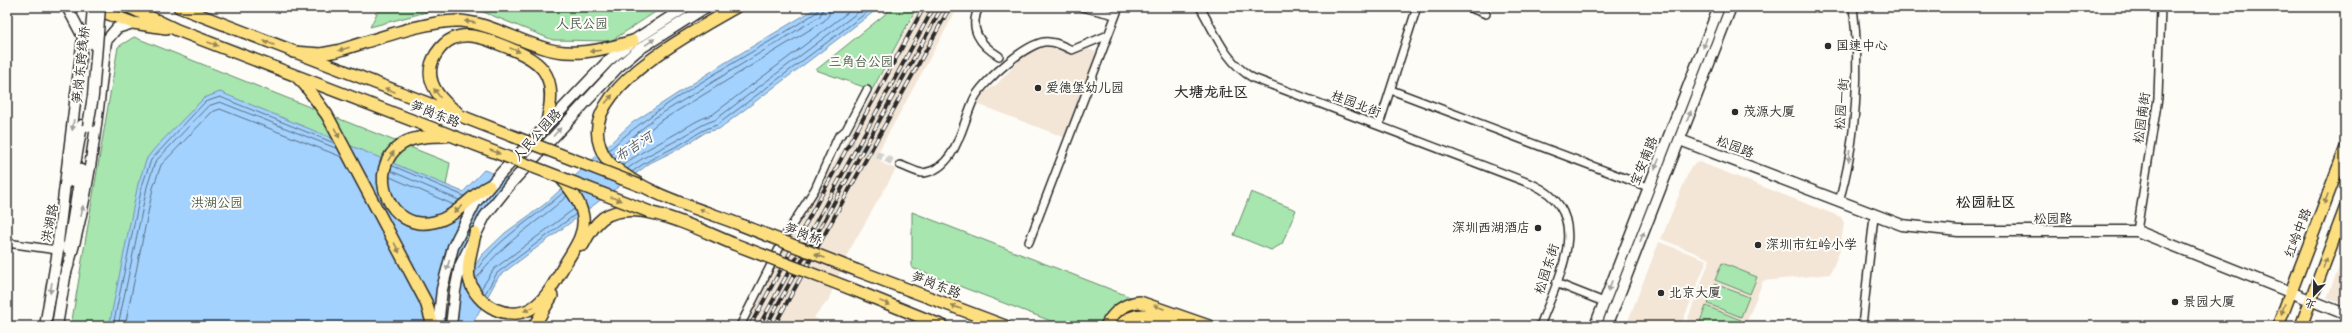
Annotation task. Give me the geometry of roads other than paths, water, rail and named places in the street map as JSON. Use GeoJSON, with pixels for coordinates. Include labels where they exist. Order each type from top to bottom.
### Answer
{"type":"FeatureCollection","features":[{"type":"Feature","properties":{"kind":"main road"},"geometry":{"type":"LineString","coordinates":[[91,7],[133,23],[177,30]]}},
{"type":"Feature","properties":{"kind":"main road","name":"笋岗东路"},"geometry":{"type":"LineString","coordinates":[[129,7],[177,30],[292,72],[455,137],[849,288],[943,326]]}},
{"type":"Feature","properties":{"kind":"main road","name":"笋岗东路"},"geometry":{"type":"LineString","coordinates":[[179,7],[741,225]]}},
{"type":"Feature","properties":{"kind":"main road"},"geometry":{"type":"LineString","coordinates":[[641,186],[611,165],[599,147],[597,135],[598,123],[604,104],[632,76],[680,39],[736,7]]}},
{"type":"Feature","properties":{"kind":"main road"},"geometry":{"type":"LineString","coordinates":[[293,52],[321,54],[337,51],[438,22],[459,21],[477,23],[542,48],[560,51],[593,51],[633,41]]}},
{"type":"Feature","properties":{"kind":"main road"},"geometry":{"type":"LineString","coordinates":[[466,118],[438,96],[432,84],[430,72],[437,53],[452,39],[478,36],[531,57],[541,66],[547,77],[550,92],[551,105],[546,125]]}},
{"type":"Feature","properties":{"kind":"main road"},"geometry":{"type":"LineString","coordinates":[[292,72],[305,84],[327,114],[426,302],[433,326]]}},
{"type":"Feature","properties":{"kind":"main road"},"geometry":{"type":"LineString","coordinates":[[455,137],[433,136],[410,140],[402,144],[389,159],[383,183],[389,203],[396,212],[406,219],[418,223],[432,223],[443,220],[453,214],[479,191],[489,186]]}},
{"type":"Feature","properties":{"kind":"main road","name":"红岭中路"},"geometry":{"type":"LineString","coordinates":[[2278,326],[2345,150]]}},
{"type":"Feature","properties":{"kind":"main road"},"geometry":{"type":"LineString","coordinates":[[534,326],[563,273],[578,241],[583,223],[578,201],[561,178]]}},
{"type":"Feature","properties":{"kind":"main road"},"geometry":{"type":"LineString","coordinates":[[2301,326],[2345,209]]}},
{"type":"Feature","properties":{"kind":"main road"},"geometry":{"type":"LineString","coordinates":[[475,233],[469,267],[471,285],[482,302],[498,311],[507,313],[526,311],[534,307],[547,293],[563,273],[592,229],[604,217],[622,211],[650,212]]}},
{"type":"Feature","properties":{"kind":"main road","name":"笋岗桥"},"geometry":{"type":"LineString","coordinates":[[741,225],[856,270]]}},
{"type":"Feature","properties":{"kind":"main road","name":"笋岗东路"},"geometry":{"type":"LineString","coordinates":[[856,270],[1005,326]]}},
{"type":"Feature","properties":{"kind":"main road"},"geometry":{"type":"LineString","coordinates":[[1106,326],[1117,311],[1132,302],[1140,302],[1209,326]]}},
{"type":"Feature","properties":{"kind":"main road"},"geometry":{"type":"LineString","coordinates":[[1120,326],[1124,321],[1140,315],[1153,316],[1180,326]]}},
{"type":"Feature","properties":{"kind":"street"},"geometry":{"type":"LineString","coordinates":[[67,7],[83,37]]}},
{"type":"Feature","properties":{"kind":"street","name":"笋岗东跨线桥"},"geometry":{"type":"LineString","coordinates":[[85,126],[91,7]]}},
{"type":"Feature","properties":{"kind":"street","name":"笋岗东跨线桥"},"geometry":{"type":"LineString","coordinates":[[85,126],[93,96],[100,7]]}},
{"type":"Feature","properties":{"kind":"street","name":"人民公园路"},"geometry":{"type":"LineString","coordinates":[[438,326],[442,289],[453,247],[472,209],[489,186],[604,65],[633,41],[686,7]]}},
{"type":"Feature","properties":{"kind":"street","name":"人民公园路"},"geometry":{"type":"LineString","coordinates":[[451,326],[458,274],[467,249],[489,211],[512,182],[622,64],[638,50],[706,7]]}},
{"type":"Feature","properties":{"kind":"street"},"geometry":{"type":"LineString","coordinates":[[979,7],[975,16],[978,37],[985,48],[999,56]]}},
{"type":"Feature","properties":{"kind":"street"},"geometry":{"type":"LineString","coordinates":[[1082,7],[1115,15]]}},
{"type":"Feature","properties":{"kind":"street"},"geometry":{"type":"LineString","coordinates":[[1029,242],[1119,7]]}},
{"type":"Feature","properties":{"kind":"street","name":"桂园北街"},"geometry":{"type":"LineString","coordinates":[[1200,7],[1229,59],[1240,71],[1253,78],[1534,185]]}},
{"type":"Feature","properties":{"kind":"street"},"geometry":{"type":"LineString","coordinates":[[1379,125],[1391,90],[1394,74],[1417,7]]}},
{"type":"Feature","properties":{"kind":"street"},"geometry":{"type":"LineString","coordinates":[[1468,7],[1486,14]]}},
{"type":"Feature","properties":{"kind":"street","name":"宝安南路"},"geometry":{"type":"LineString","coordinates":[[1595,326],[1719,7]]}},
{"type":"Feature","properties":{"kind":"street","name":"宝安南路"},"geometry":{"type":"LineString","coordinates":[[1608,326],[1731,7]]}},
{"type":"Feature","properties":{"kind":"street","name":"松园一街"},"geometry":{"type":"LineString","coordinates":[[1839,201],[1848,167],[1856,89],[1858,51],[1853,7]]}},
{"type":"Feature","properties":{"kind":"street","name":"松园南街"},"geometry":{"type":"LineString","coordinates":[[2137,231],[2158,98],[2161,7]]}},
{"type":"Feature","properties":{"kind":"street"},"geometry":{"type":"LineString","coordinates":[[106,41],[116,28],[133,23]]}},
{"type":"Feature","properties":{"kind":"street"},"geometry":{"type":"LineString","coordinates":[[7,243],[57,250],[83,37],[89,26],[98,24],[102,27],[106,41],[94,147],[81,216],[65,276]]}},
{"type":"Feature","properties":{"kind":"street"},"geometry":{"type":"LineString","coordinates":[[900,165],[922,173],[938,168],[952,153],[974,97],[1008,62],[1033,45],[1048,41],[1072,50],[1108,35]]}},
{"type":"Feature","properties":{"kind":"street"},"geometry":{"type":"LineString","coordinates":[[740,326],[786,233],[815,189],[838,138],[846,130],[867,90]]}},
{"type":"Feature","properties":{"kind":"street"},"geometry":{"type":"LineString","coordinates":[[1391,90],[1648,188]]}},
{"type":"Feature","properties":{"kind":"street","name":"洪湖路"},"geometry":{"type":"LineString","coordinates":[[45,326],[57,250],[85,126]]}},
{"type":"Feature","properties":{"kind":"street","name":"洪湖路"},"geometry":{"type":"LineString","coordinates":[[57,326],[85,126]]}},
{"type":"Feature","properties":{"kind":"street","name":"松园路"},"geometry":{"type":"LineString","coordinates":[[1680,140],[1874,216],[1902,225],[1958,231],[2137,231],[2345,314]]}},
{"type":"Feature","properties":{"kind":"street","name":"松园东街"},"geometry":{"type":"LineString","coordinates":[[1534,185],[1556,198],[1566,219],[1569,240],[1556,283],[1540,326]]}},
{"type":"Feature","properties":{"kind":"street"},"geometry":{"type":"LineString","coordinates":[[1862,326],[1874,216]]}},
{"type":"Feature","properties":{"kind":"street"},"geometry":{"type":"LineString","coordinates":[[1556,283],[1604,302]]}},
{"type":"Feature","properties":{"kind":"water","name":"布吉河"},"geometry":{"type":"Polygon","coordinates":[[[818,7],[880,7],[719,129],[706,132],[684,146],[650,163],[499,276],[471,326],[440,326],[462,285],[482,255],[505,233],[545,204],[632,123],[723,64],[818,7]]]}},
{"type":"Feature","properties":{"kind":"water","name":"洪湖公园"},"geometry":{"type":"Polygon","coordinates":[[[220,92],[463,192],[484,170],[509,179],[422,326],[109,326],[138,184],[147,158],[204,98],[220,92]]]}},
{"type":"Feature","properties":{"kind":"tunnel"},"geometry":{"type":"LineString","coordinates":[[838,137],[900,165]]}},
{"type":"Feature","properties":{"kind":"railway"},"geometry":{"type":"LineString","coordinates":[[750,326],[924,7]]}},
{"type":"Feature","properties":{"kind":"railway"},"geometry":{"type":"LineString","coordinates":[[759,326],[934,7]]}},
{"type":"Feature","properties":{"kind":"railway"},"geometry":{"type":"LineString","coordinates":[[766,326],[942,7]]}},
{"type":"Feature","properties":{"kind":"railway"},"geometry":{"type":"LineString","coordinates":[[774,326],[950,7]]}},
{"type":"Feature","properties":{"kind":"place","name":"国速中心"},"geometry":{"type":"Point","coordinates":[1828,46]}},
{"type":"Feature","properties":{"kind":"place","name":"爱德堡幼儿园"},"geometry":{"type":"Point","coordinates":[1038,88]}},
{"type":"Feature","properties":{"kind":"place","name":"茂源大厦"},"geometry":{"type":"Point","coordinates":[1735,112]}},
{"type":"Feature","properties":{"kind":"place","name":"深圳西湖酒店"},"geometry":{"type":"Point","coordinates":[1538,228]}},
{"type":"Feature","properties":{"kind":"place","name":"深圳市红岭小学"},"geometry":{"type":"Point","coordinates":[1758,245]}},
{"type":"Feature","properties":{"kind":"place","name":"北京大厦"},"geometry":{"type":"Point","coordinates":[1661,293]}},
{"type":"Feature","properties":{"kind":"place","name":"景园大厦"},"geometry":{"type":"Point","coordinates":[2175,302]}},
{"type":"Feature","properties":{"kind":"district","name":"大塘龙社区"},"geometry":{"type":"Point","coordinates":[1211,92]}},
{"type":"Feature","properties":{"kind":"district","name":"松园社区"},"geometry":{"type":"Point","coordinates":[1986,202]}},
{"type":"Feature","properties":{"kind":"park label","name":"人民公园"},"geometry":{"type":"Point","coordinates":[582,24]}},
{"type":"Feature","properties":{"kind":"park label","name":"三角台公园"},"geometry":{"type":"Point","coordinates":[861,62]}}]}
